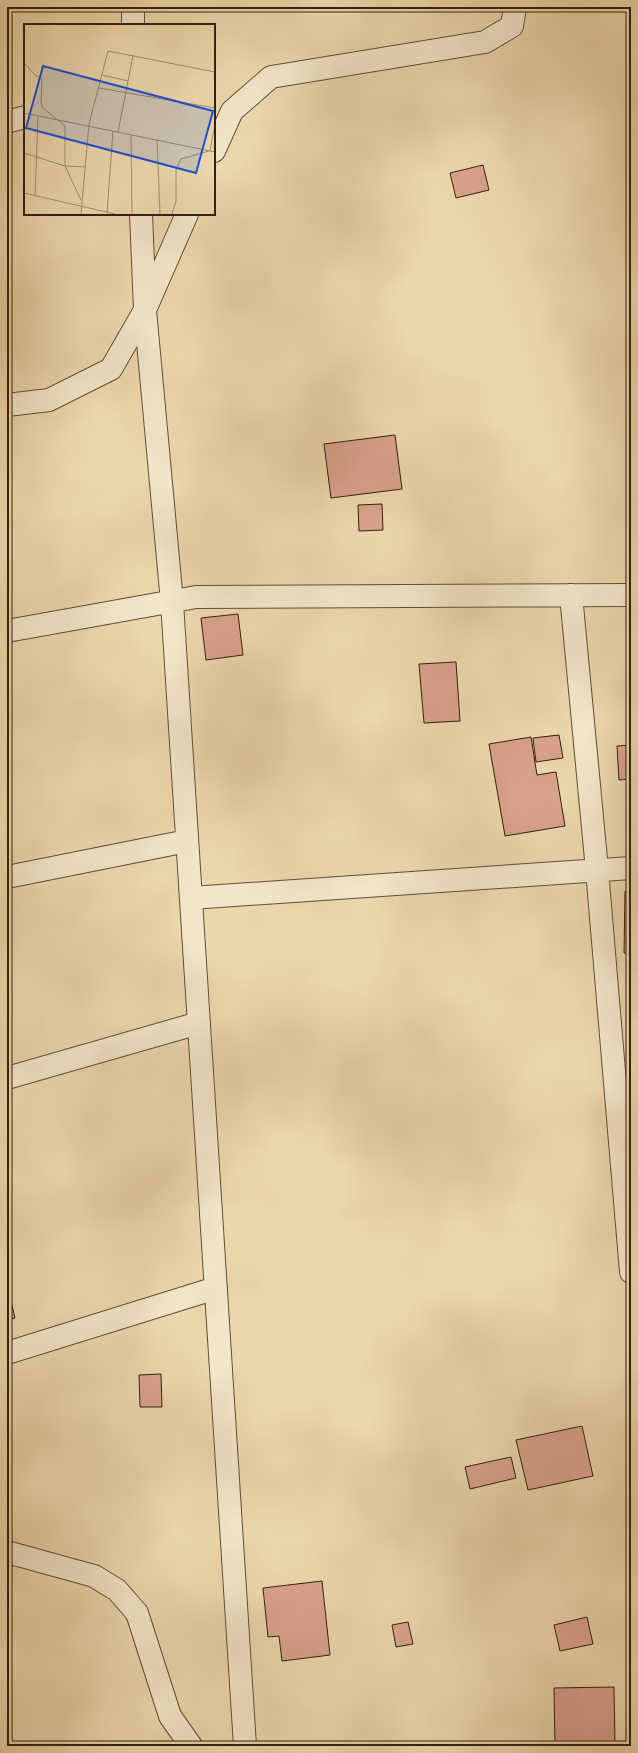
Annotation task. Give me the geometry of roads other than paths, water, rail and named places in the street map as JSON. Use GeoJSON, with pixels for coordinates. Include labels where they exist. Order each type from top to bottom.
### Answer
{"type":"FeatureCollection","features":[{"type":"Feature","properties":{"kind":"street"},"geometry":{"type":"LineString","coordinates":[[133,7],[133,24]]}},
{"type":"Feature","properties":{"kind":"street"},"geometry":{"type":"LineString","coordinates":[[215,149],[232,111],[271,77],[485,42],[512,26],[515,7]]}},
{"type":"Feature","properties":{"kind":"street"},"geometry":{"type":"LineString","coordinates":[[7,122],[24,117]]}},
{"type":"Feature","properties":{"kind":"street"},"geometry":{"type":"LineString","coordinates":[[141,215],[145,310],[172,602],[245,1746]]}},
{"type":"Feature","properties":{"kind":"street"},"geometry":{"type":"LineString","coordinates":[[7,406],[48,400],[111,369],[145,310],[187,215]]}},
{"type":"Feature","properties":{"kind":"street"},"geometry":{"type":"LineString","coordinates":[[571,595],[597,870],[631,1272]]}},
{"type":"Feature","properties":{"kind":"street"},"geometry":{"type":"LineString","coordinates":[[7,631],[196,597],[631,595]]}},
{"type":"Feature","properties":{"kind":"street"},"geometry":{"type":"LineString","coordinates":[[7,877],[187,841]]}},
{"type":"Feature","properties":{"kind":"street"},"geometry":{"type":"LineString","coordinates":[[191,898],[631,868]]}},
{"type":"Feature","properties":{"kind":"street"},"geometry":{"type":"LineString","coordinates":[[7,1078],[199,1024]]}},
{"type":"Feature","properties":{"kind":"street"},"geometry":{"type":"LineString","coordinates":[[7,1353],[216,1288]]}},
{"type":"Feature","properties":{"kind":"street"},"geometry":{"type":"LineString","coordinates":[[7,1552],[94,1576],[117,1590],[137,1613],[170,1716],[191,1746]]}}]}
